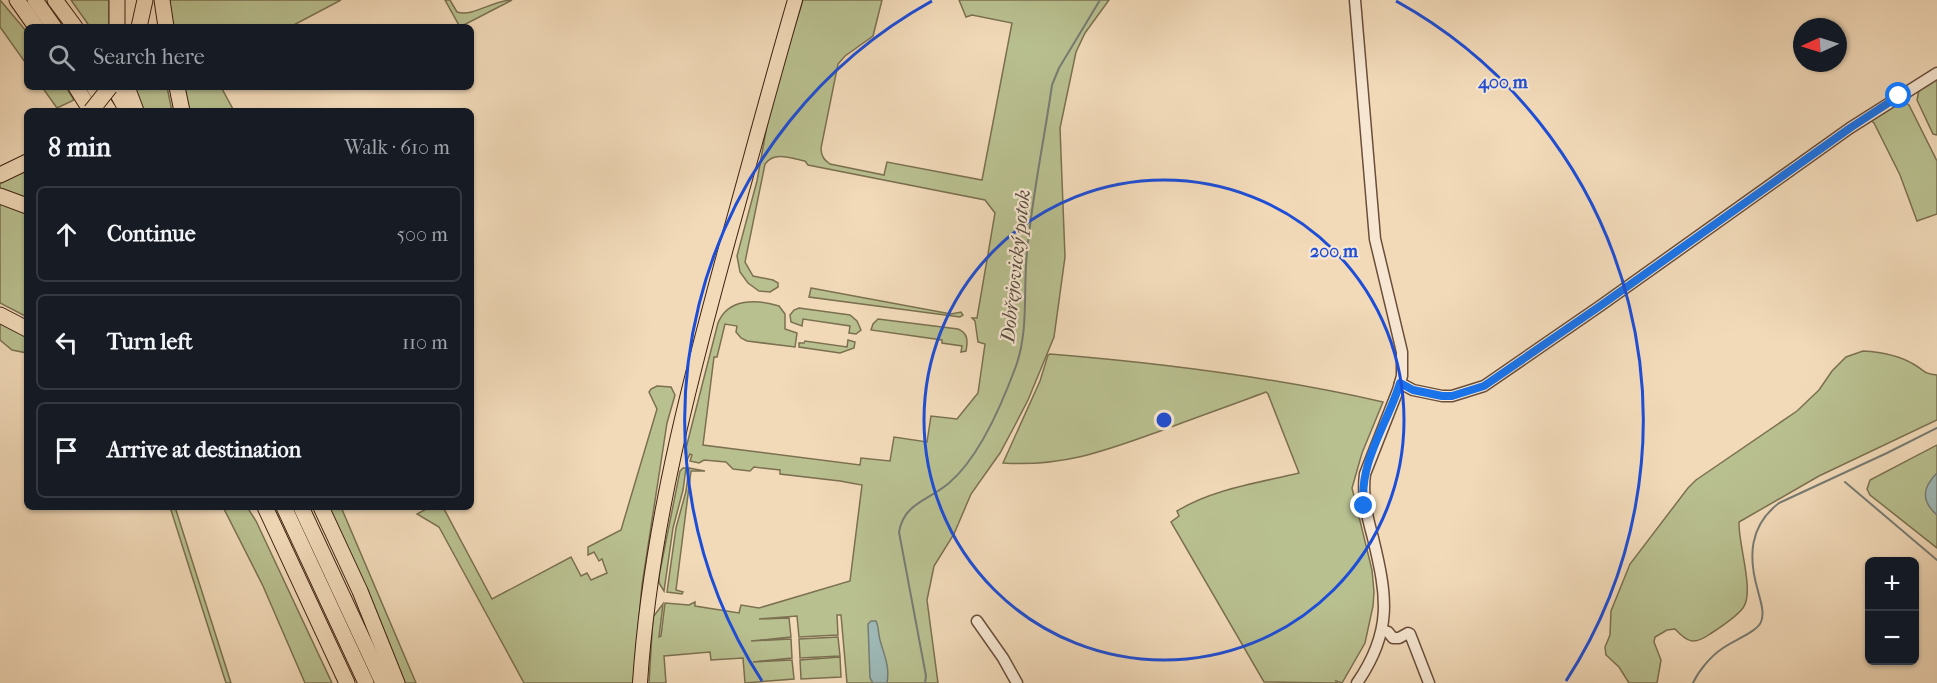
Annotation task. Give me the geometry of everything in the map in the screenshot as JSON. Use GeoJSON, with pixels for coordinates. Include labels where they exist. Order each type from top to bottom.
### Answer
{"type":"FeatureCollection","features":[{"type":"Feature","properties":{"kind":"highway"},"geometry":{"type":"LineString","coordinates":[[17,0],[34,24]]}},
{"type":"Feature","properties":{"kind":"highway"},"geometry":{"type":"LineString","coordinates":[[35,0],[52,24]]}},
{"type":"Feature","properties":{"kind":"highway"},"geometry":{"type":"LineString","coordinates":[[55,0],[73,24]]}},
{"type":"Feature","properties":{"kind":"highway"},"geometry":{"type":"LineString","coordinates":[[117,0],[117,24]]}},
{"type":"Feature","properties":{"kind":"highway"},"geometry":{"type":"LineString","coordinates":[[162,0],[166,24]]}},
{"type":"Feature","properties":{"kind":"highway"},"geometry":{"type":"LineString","coordinates":[[78,90],[89,108]]}},
{"type":"Feature","properties":{"kind":"highway"},"geometry":{"type":"LineString","coordinates":[[96,90],[107,108]]}},
{"type":"Feature","properties":{"kind":"highway"},"geometry":{"type":"LineString","coordinates":[[94,108],[109,90]]}},
{"type":"Feature","properties":{"kind":"highway"},"geometry":{"type":"LineString","coordinates":[[114,90],[125,108]]}},
{"type":"Feature","properties":{"kind":"highway"},"geometry":{"type":"LineString","coordinates":[[128,90],[135,108]]}},
{"type":"Feature","properties":{"kind":"highway"},"geometry":{"type":"LineString","coordinates":[[178,90],[181,108]]}},
{"type":"Feature","properties":{"kind":"highway"},"geometry":{"type":"LineString","coordinates":[[0,176],[24,164]]}},
{"type":"Feature","properties":{"kind":"highway"},"geometry":{"type":"LineString","coordinates":[[0,196],[24,205]]}},
{"type":"Feature","properties":{"kind":"highway"},"geometry":{"type":"LineString","coordinates":[[0,315],[24,327]]}},
{"type":"Feature","properties":{"kind":"highway"},"geometry":{"type":"LineString","coordinates":[[255,510],[306,595]]}},
{"type":"Feature","properties":{"kind":"highway"},"geometry":{"type":"LineString","coordinates":[[266,510],[347,683]]}},
{"type":"Feature","properties":{"kind":"highway"},"geometry":{"type":"LineString","coordinates":[[285,510],[366,683]]}},
{"type":"Feature","properties":{"kind":"highway"},"geometry":{"type":"LineString","coordinates":[[302,510],[383,683]]}},
{"type":"Feature","properties":{"kind":"highway"},"geometry":{"type":"LineString","coordinates":[[322,510],[382,643],[397,683]]}},
{"type":"Feature","properties":{"kind":"main road"},"geometry":{"type":"LineString","coordinates":[[640,683],[659,533],[688,388],[795,0]]}},
{"type":"Feature","properties":{"kind":"street"},"geometry":{"type":"LineString","coordinates":[[1355,0],[1375,239],[1402,352],[1400,383],[1365,474],[1364,506],[1382,574],[1385,612],[1382,630],[1369,666],[1357,683]]}},
{"type":"Feature","properties":{"kind":"street"},"geometry":{"type":"LineString","coordinates":[[1400,383],[1413,390],[1442,396],[1452,396],[1484,386],[1850,128],[1937,73]]}},
{"type":"Feature","properties":{"kind":"street"},"geometry":{"type":"LineString","coordinates":[[977,621],[1017,683]]}},
{"type":"Feature","properties":{"kind":"street"},"geometry":{"type":"LineString","coordinates":[[1382,630],[1388,632],[1393,638],[1410,634],[1429,683]]}},
{"type":"Feature","properties":{"kind":"green space"},"geometry":{"type":"Polygon","coordinates":[[[0,0],[24,28],[24,61],[0,27],[0,0]]]}},
{"type":"Feature","properties":{"kind":"green space"},"geometry":{"type":"Polygon","coordinates":[[[71,0],[109,0],[109,24],[88,24],[71,0]]]}},
{"type":"Feature","properties":{"kind":"green space"},"geometry":{"type":"Polygon","coordinates":[[[169,0],[341,0],[296,24],[172,24],[169,0]]]}},
{"type":"Feature","properties":{"kind":"green space"},"geometry":{"type":"Polygon","coordinates":[[[445,0],[450,0],[457,12],[463,13],[512,0],[466,24],[458,24],[445,0]]]}},
{"type":"Feature","properties":{"kind":"green space"},"geometry":{"type":"Polygon","coordinates":[[[803,0],[882,0],[873,36],[845,56],[838,64],[821,148],[822,156],[826,161],[830,164],[884,175],[887,162],[982,180],[1012,23],[972,15],[966,17],[959,0],[1109,0],[1085,33],[1076,52],[1060,128],[1065,257],[1054,337],[1028,400],[1014,427],[1000,453],[971,494],[954,534],[934,566],[927,600],[938,683],[847,683],[841,615],[837,615],[838,635],[799,637],[797,616],[759,619],[789,618],[791,637],[751,641],[791,639],[792,658],[753,662],[792,660],[794,679],[745,683],[743,658],[711,660],[710,652],[664,656],[666,683],[649,683],[653,617],[663,604],[659,637],[665,603],[689,605],[695,602],[695,606],[739,613],[741,605],[759,608],[850,581],[862,485],[780,474],[780,470],[754,467],[750,471],[733,469],[726,462],[704,460],[699,463],[690,461],[692,455],[690,454],[687,460],[685,452],[718,323],[729,309],[744,302],[762,302],[779,306],[785,314],[785,329],[797,333],[795,347],[747,341],[736,332],[737,326],[725,324],[717,357],[714,357],[703,445],[860,465],[861,458],[890,461],[894,437],[927,442],[931,416],[957,419],[978,393],[985,344],[978,342],[975,321],[972,318],[977,318],[995,213],[985,200],[808,165],[805,161],[789,157],[773,158],[765,164],[745,262],[753,276],[773,280],[778,283],[778,287],[770,292],[759,291],[748,283],[740,272],[737,256],[757,181],[771,103],[803,0]]]}},
{"type":"Feature","properties":{"kind":"green space"},"geometry":{"type":"Polygon","coordinates":[[[1937,79],[1937,135],[1933,134],[1917,100],[1919,90],[1937,79]]]}},
{"type":"Feature","properties":{"kind":"green space"},"geometry":{"type":"Polygon","coordinates":[[[44,90],[68,90],[74,100],[57,108],[44,90]]]}},
{"type":"Feature","properties":{"kind":"green space"},"geometry":{"type":"Polygon","coordinates":[[[135,90],[168,90],[171,108],[142,108],[135,90]]]}},
{"type":"Feature","properties":{"kind":"green space"},"geometry":{"type":"Polygon","coordinates":[[[184,90],[223,90],[232,108],[187,108],[184,90]]]}},
{"type":"Feature","properties":{"kind":"green space"},"geometry":{"type":"Polygon","coordinates":[[[1902,100],[1909,105],[1937,161],[1937,214],[1917,221],[1900,175],[1874,123],[1870,120],[1902,100]]]}},
{"type":"Feature","properties":{"kind":"green space"},"geometry":{"type":"Polygon","coordinates":[[[24,170],[24,199],[0,190],[0,181],[24,170]]]}},
{"type":"Feature","properties":{"kind":"green space"},"geometry":{"type":"Polygon","coordinates":[[[0,203],[24,210],[24,315],[0,303],[0,203]]]}},
{"type":"Feature","properties":{"kind":"green space"},"geometry":{"type":"Polygon","coordinates":[[[811,288],[951,314],[961,312],[963,315],[960,317],[809,297],[811,288]]]}},
{"type":"Feature","properties":{"kind":"green space"},"geometry":{"type":"Polygon","coordinates":[[[799,308],[850,315],[857,321],[861,330],[856,334],[849,333],[850,326],[803,319],[802,326],[791,322],[790,315],[799,308]]]}},
{"type":"Feature","properties":{"kind":"green space"},"geometry":{"type":"Polygon","coordinates":[[[0,318],[24,330],[24,352],[12,350],[0,340],[0,318]]]}},
{"type":"Feature","properties":{"kind":"green space"},"geometry":{"type":"Polygon","coordinates":[[[878,319],[958,329],[964,333],[966,338],[966,351],[961,352],[962,346],[942,343],[942,340],[871,330],[878,319]]]}},
{"type":"Feature","properties":{"kind":"green space"},"geometry":{"type":"Polygon","coordinates":[[[848,340],[855,342],[854,348],[840,353],[799,347],[799,343],[805,341],[847,347],[848,340]]]}},
{"type":"Feature","properties":{"kind":"green space"},"geometry":{"type":"Polygon","coordinates":[[[1863,351],[1897,356],[1927,373],[1937,375],[1937,420],[1819,476],[1739,522],[1747,580],[1746,601],[1743,608],[1728,622],[1700,640],[1688,640],[1675,629],[1667,630],[1655,637],[1654,642],[1661,660],[1657,683],[1629,683],[1619,667],[1606,655],[1605,647],[1610,635],[1611,611],[1630,564],[1696,480],[1797,411],[1819,390],[1832,371],[1846,357],[1863,351]]]}},
{"type":"Feature","properties":{"kind":"green space"},"geometry":{"type":"Polygon","coordinates":[[[1050,354],[1217,372],[1301,385],[1383,402],[1362,453],[1352,488],[1372,570],[1373,606],[1365,643],[1342,683],[1336,681],[1337,683],[1264,682],[1171,522],[1179,516],[1177,511],[1205,497],[1299,473],[1268,394],[1266,392],[1085,456],[1025,464],[1003,463],[1050,354]]]}},
{"type":"Feature","properties":{"kind":"green space"},"geometry":{"type":"Polygon","coordinates":[[[657,386],[671,387],[675,395],[667,423],[642,585],[633,683],[524,683],[439,527],[417,514],[424,510],[445,510],[492,599],[571,557],[581,576],[587,573],[591,580],[607,573],[602,559],[599,561],[594,552],[588,555],[588,547],[621,530],[657,409],[649,392],[657,386]]]}},
{"type":"Feature","properties":{"kind":"green space"},"geometry":{"type":"Polygon","coordinates":[[[1937,445],[1937,548],[1870,495],[1867,489],[1870,480],[1937,445]]]}},
{"type":"Feature","properties":{"kind":"green space"},"geometry":{"type":"Polygon","coordinates":[[[686,468],[683,490],[673,528],[664,591],[659,583],[659,576],[680,471],[686,468]]]}},
{"type":"Feature","properties":{"kind":"green space"},"geometry":{"type":"Polygon","coordinates":[[[689,468],[705,471],[691,471],[676,590],[683,592],[682,594],[667,592],[676,528],[686,491],[689,468]]]}},
{"type":"Feature","properties":{"kind":"green space"},"geometry":{"type":"Polygon","coordinates":[[[171,510],[176,510],[231,683],[226,683],[171,510]]]}},
{"type":"Feature","properties":{"kind":"green space"},"geometry":{"type":"Polygon","coordinates":[[[225,510],[249,510],[256,521],[332,683],[305,683],[263,586],[225,510]]]}},
{"type":"Feature","properties":{"kind":"green space"},"geometry":{"type":"Polygon","coordinates":[[[330,510],[342,510],[416,683],[403,683],[330,510]]]}},
{"type":"Feature","properties":{"kind":"green space"},"geometry":{"type":"Polygon","coordinates":[[[838,637],[840,656],[800,658],[799,639],[838,637]]]}},
{"type":"Feature","properties":{"kind":"green space"},"geometry":{"type":"Polygon","coordinates":[[[840,657],[841,677],[801,679],[800,660],[840,657]]]}},
{"type":"Feature","properties":{"kind":"water"},"geometry":{"type":"Polygon","coordinates":[[[1937,473],[1937,515],[1928,505],[1925,494],[1928,484],[1937,473]]]}},
{"type":"Feature","properties":{"kind":"water"},"geometry":{"type":"Polygon","coordinates":[[[876,621],[878,626],[887,666],[887,683],[873,683],[870,678],[868,624],[876,621]]]}},
{"type":"Feature","properties":{"kind":"waterway","name":"Dobřejovický potok"},"geometry":{"type":"LineString","coordinates":[[925,683],[926,676],[899,532],[911,508],[949,483],[971,459],[997,413],[1016,366],[1023,338],[1029,231],[1052,85],[1059,68],[1100,0]]}},
{"type":"Feature","properties":{"kind":"waterway"},"geometry":{"type":"LineString","coordinates":[[1693,683],[1702,668],[1714,655],[1755,629],[1761,622],[1762,610],[1752,554],[1757,532],[1769,512],[1779,503],[1937,428]]}},
{"type":"Feature","properties":{"kind":"waterway"},"geometry":{"type":"LineString","coordinates":[[1845,482],[1937,560]]}},
{"type":"Feature","properties":{"kind":"route"},"geometry":{"type":"LineString","coordinates":[[1364,506],[1365,474],[1400,383],[1413,390],[1442,396],[1452,396],[1484,386],[1850,128],[1899,96]]}}]}
